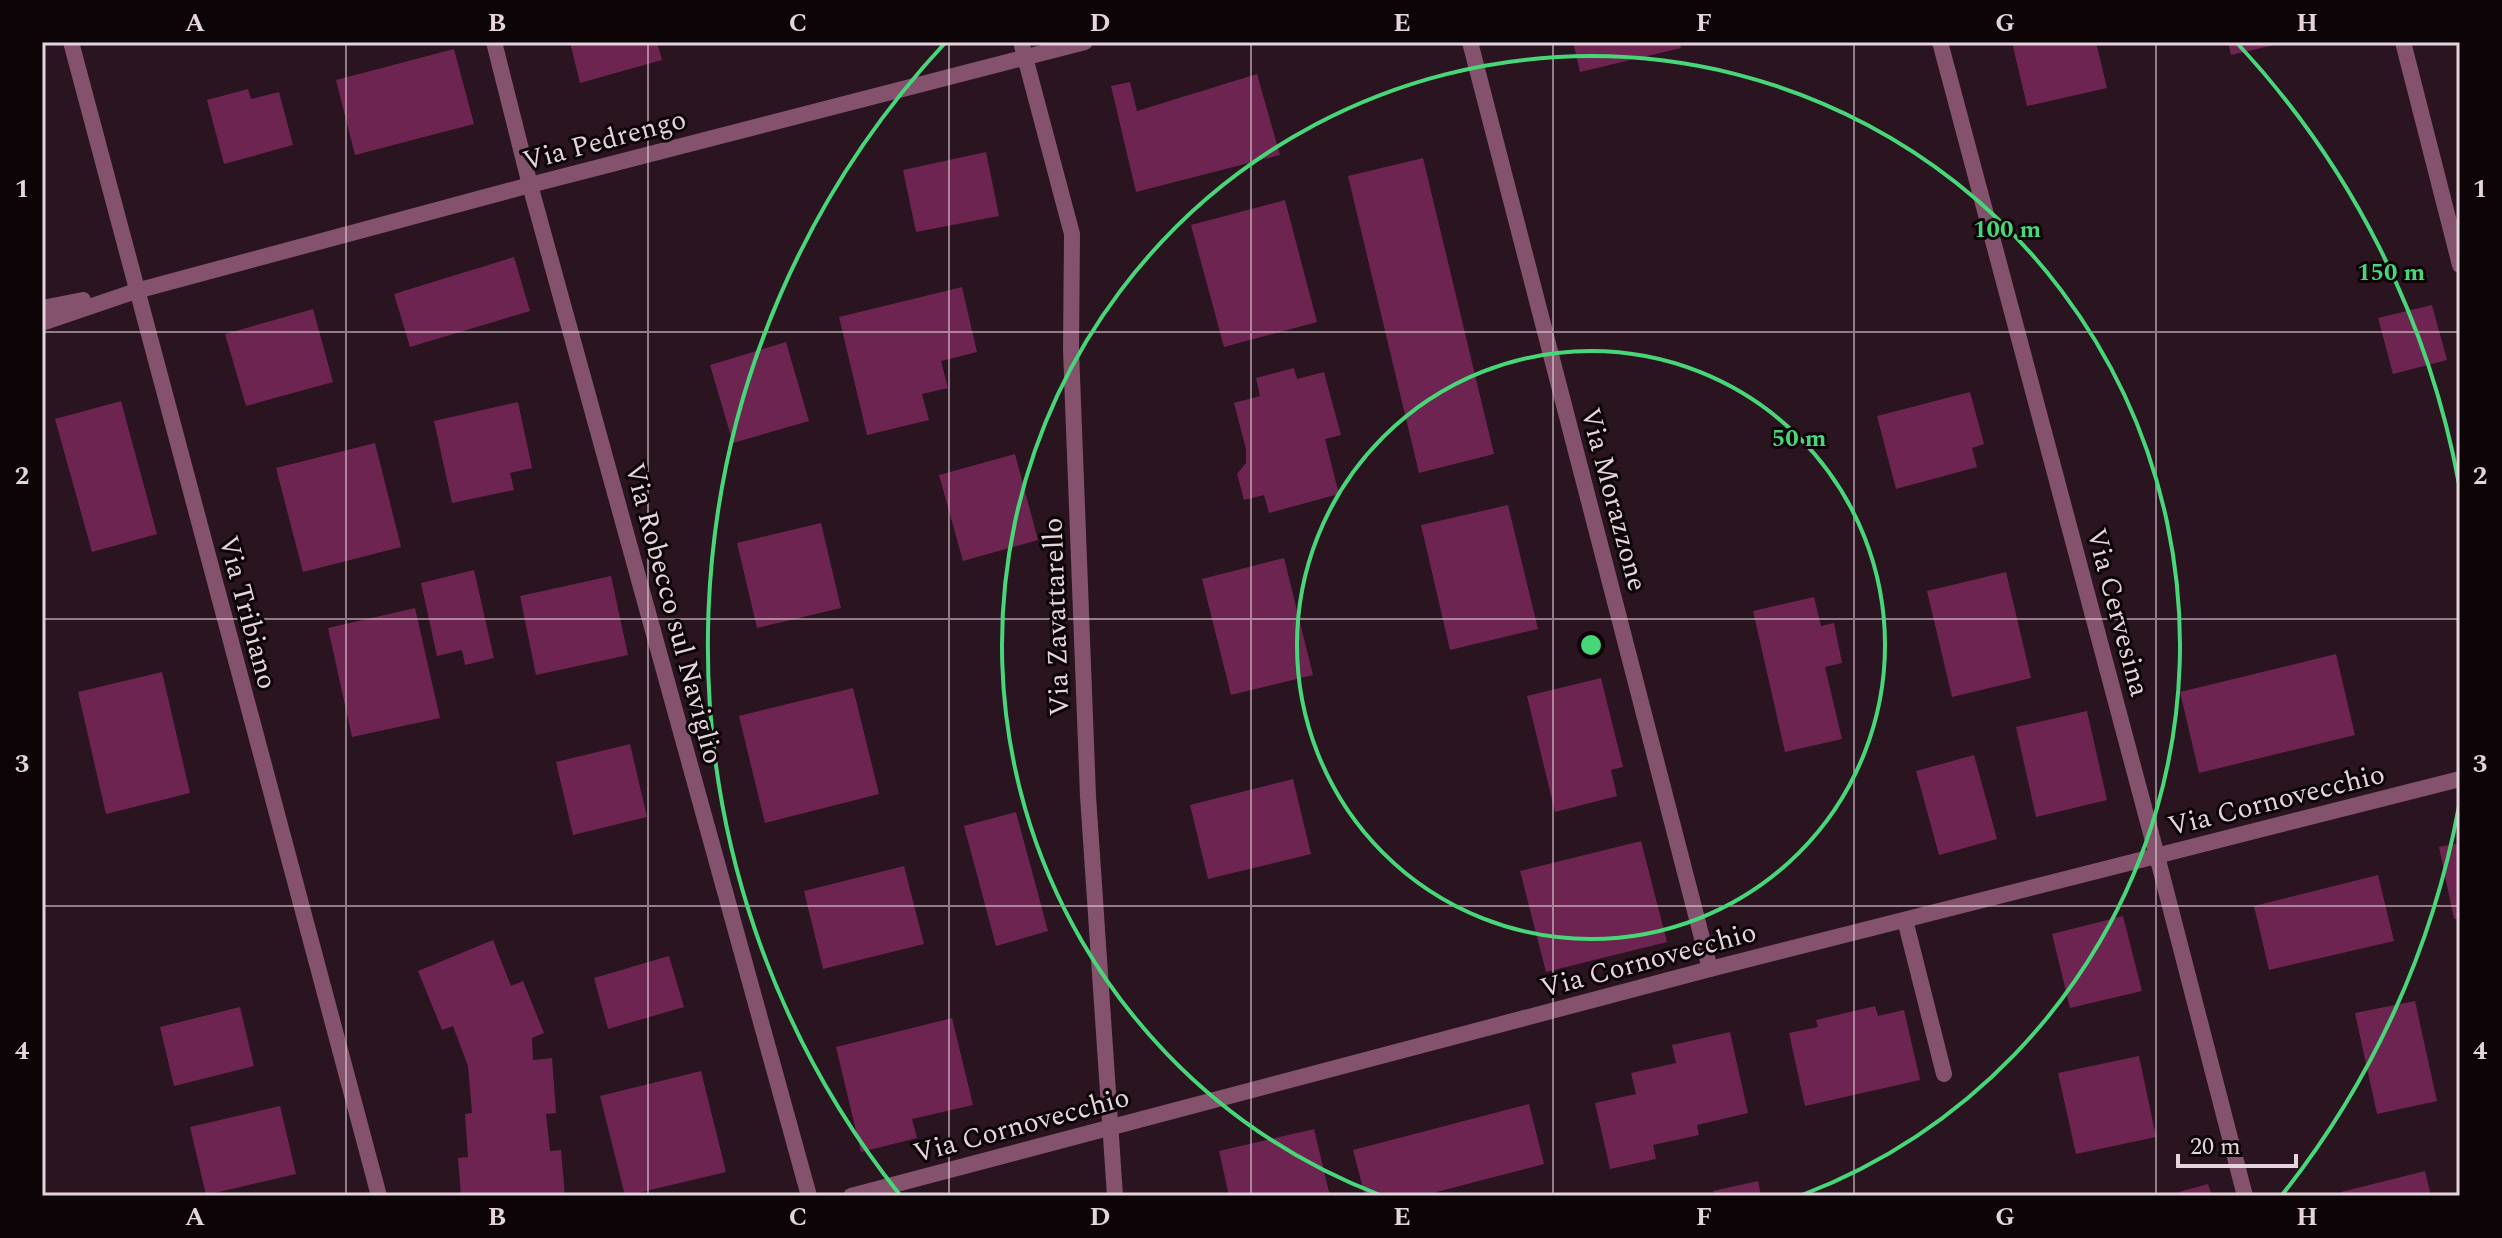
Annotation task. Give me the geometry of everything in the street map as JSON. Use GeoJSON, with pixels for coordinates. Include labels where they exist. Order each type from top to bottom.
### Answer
{"type":"FeatureCollection","features":[{"type":"Feature","properties":{"kind":"street","name":"Via Tribiano"},"geometry":{"type":"LineString","coordinates":[[71,42],[379,1196]]}},
{"type":"Feature","properties":{"kind":"street","name":"Via Robecco sul Naviglio"},"geometry":{"type":"LineString","coordinates":[[494,42],[530,185],[809,1196]]}},
{"type":"Feature","properties":{"kind":"street","name":"Via Pedrengo"},"geometry":{"type":"LineString","coordinates":[[42,323],[136,291],[1024,50],[1085,42]]}},
{"type":"Feature","properties":{"kind":"street","name":"Via Morazzone"},"geometry":{"type":"LineString","coordinates":[[1470,42],[1710,969]]}},
{"type":"Feature","properties":{"kind":"street","name":"Via Cervesina"},"geometry":{"type":"LineString","coordinates":[[1940,42],[2245,1196]]}},
{"type":"Feature","properties":{"kind":"street"},"geometry":{"type":"LineString","coordinates":[[2403,42],[2460,265]]}},
{"type":"Feature","properties":{"kind":"street","name":"Via Zavattarello"},"geometry":{"type":"LineString","coordinates":[[1024,50],[1072,234],[1071,350],[1088,796],[1115,1196]]}},
{"type":"Feature","properties":{"kind":"street","name":"Via Pedrengo"},"geometry":{"type":"LineString","coordinates":[[42,308],[136,291]]}},
{"type":"Feature","properties":{"kind":"street","name":"Via Cornovecchio"},"geometry":{"type":"LineString","coordinates":[[851,1196],[1710,969],[2460,779]]}},
{"type":"Feature","properties":{"kind":"street"},"geometry":{"type":"LineString","coordinates":[[1905,920],[1944,1074]]}},
{"type":"Feature","properties":{"kind":"building"},"geometry":{"type":"Polygon","coordinates":[[[570,42],[657,42],[662,60],[580,83],[570,42]]]}},
{"type":"Feature","properties":{"kind":"building"},"geometry":{"type":"Polygon","coordinates":[[[1573,42],[1679,42],[1681,48],[1580,72],[1573,42]]]}},
{"type":"Feature","properties":{"kind":"building"},"geometry":{"type":"Polygon","coordinates":[[[2012,42],[2096,42],[2107,88],[2027,106],[2012,42]]]}},
{"type":"Feature","properties":{"kind":"building"},"geometry":{"type":"Polygon","coordinates":[[[2228,42],[2283,42],[2283,43],[2231,55],[2228,42]]]}},
{"type":"Feature","properties":{"kind":"building"},"geometry":{"type":"Polygon","coordinates":[[[454,49],[474,124],[355,155],[336,80],[454,49]]]}},
{"type":"Feature","properties":{"kind":"building"},"geometry":{"type":"Polygon","coordinates":[[[1257,74],[1280,155],[1136,192],[1111,86],[1130,82],[1137,111],[1257,74]]]}},
{"type":"Feature","properties":{"kind":"building"},"geometry":{"type":"Polygon","coordinates":[[[248,89],[251,99],[279,92],[293,145],[224,164],[207,100],[248,89]]]}},
{"type":"Feature","properties":{"kind":"building"},"geometry":{"type":"Polygon","coordinates":[[[986,152],[999,216],[916,232],[903,170],[986,152]]]}},
{"type":"Feature","properties":{"kind":"building"},"geometry":{"type":"Polygon","coordinates":[[[1423,158],[1494,454],[1419,473],[1348,176],[1423,158]]]}},
{"type":"Feature","properties":{"kind":"building"},"geometry":{"type":"Polygon","coordinates":[[[1285,200],[1317,322],[1224,347],[1191,225],[1285,200]]]}},
{"type":"Feature","properties":{"kind":"building"},"geometry":{"type":"Polygon","coordinates":[[[514,257],[530,311],[410,347],[394,294],[514,257]]]}},
{"type":"Feature","properties":{"kind":"building"},"geometry":{"type":"Polygon","coordinates":[[[962,287],[977,352],[941,361],[948,388],[922,394],[929,420],[867,435],[839,317],[962,287]]]}},
{"type":"Feature","properties":{"kind":"building"},"geometry":{"type":"Polygon","coordinates":[[[2432,305],[2447,360],[2393,374],[2378,318],[2432,305]]]}},
{"type":"Feature","properties":{"kind":"building"},"geometry":{"type":"Polygon","coordinates":[[[313,309],[333,382],[246,406],[225,334],[313,309]]]}},
{"type":"Feature","properties":{"kind":"building"},"geometry":{"type":"Polygon","coordinates":[[[786,342],[809,421],[733,443],[710,365],[786,342]]]}},
{"type":"Feature","properties":{"kind":"building"},"geometry":{"type":"Polygon","coordinates":[[[1294,368],[1297,379],[1324,372],[1341,435],[1325,439],[1339,494],[1269,513],[1264,495],[1244,500],[1237,474],[1246,463],[1246,449],[1234,403],[1260,396],[1256,378],[1294,368]]]}},
{"type":"Feature","properties":{"kind":"building"},"geometry":{"type":"Polygon","coordinates":[[[1970,392],[1984,444],[1972,448],[1977,467],[1896,489],[1877,416],[1970,392]]]}},
{"type":"Feature","properties":{"kind":"building"},"geometry":{"type":"Polygon","coordinates":[[[121,401],[157,534],[92,552],[55,419],[121,401]]]}},
{"type":"Feature","properties":{"kind":"building"},"geometry":{"type":"Polygon","coordinates":[[[518,402],[532,468],[510,473],[514,490],[452,503],[434,421],[518,402]]]}},
{"type":"Feature","properties":{"kind":"building"},"geometry":{"type":"Polygon","coordinates":[[[375,443],[401,547],[303,572],[276,468],[375,443]]]}},
{"type":"Feature","properties":{"kind":"building"},"geometry":{"type":"Polygon","coordinates":[[[1015,454],[1038,540],[963,561],[939,475],[1015,454]]]}},
{"type":"Feature","properties":{"kind":"building"},"geometry":{"type":"Polygon","coordinates":[[[1508,505],[1538,629],[1450,650],[1421,525],[1508,505]]]}},
{"type":"Feature","properties":{"kind":"building"},"geometry":{"type":"Polygon","coordinates":[[[821,523],[841,608],[757,628],[737,543],[821,523]]]}},
{"type":"Feature","properties":{"kind":"building"},"geometry":{"type":"Polygon","coordinates":[[[1284,558],[1313,675],[1231,695],[1202,579],[1284,558]]]}},
{"type":"Feature","properties":{"kind":"building"},"geometry":{"type":"Polygon","coordinates":[[[474,570],[494,658],[465,665],[462,650],[437,656],[421,583],[474,570]]]}},
{"type":"Feature","properties":{"kind":"building"},"geometry":{"type":"Polygon","coordinates":[[[2006,572],[2031,678],[1952,697],[1927,591],[2006,572]]]}},
{"type":"Feature","properties":{"kind":"building"},"geometry":{"type":"Polygon","coordinates":[[[611,576],[628,655],[536,675],[520,596],[611,576]]]}},
{"type":"Feature","properties":{"kind":"building"},"geometry":{"type":"Polygon","coordinates":[[[1814,597],[1821,626],[1834,623],[1842,663],[1825,667],[1842,739],[1785,752],[1753,611],[1814,597]]]}},
{"type":"Feature","properties":{"kind":"building"},"geometry":{"type":"Polygon","coordinates":[[[415,608],[440,718],[352,737],[328,628],[415,608]]]}},
{"type":"Feature","properties":{"kind":"building"},"geometry":{"type":"Polygon","coordinates":[[[2336,654],[2355,735],[2199,773],[2180,692],[2336,654]]]}},
{"type":"Feature","properties":{"kind":"building"},"geometry":{"type":"Polygon","coordinates":[[[162,672],[190,793],[106,814],[78,692],[162,672]]]}},
{"type":"Feature","properties":{"kind":"building"},"geometry":{"type":"Polygon","coordinates":[[[1601,678],[1623,767],[1611,770],[1617,796],[1555,812],[1527,696],[1601,678]]]}},
{"type":"Feature","properties":{"kind":"building"},"geometry":{"type":"Polygon","coordinates":[[[853,688],[879,794],[765,823],[739,716],[853,688]]]}},
{"type":"Feature","properties":{"kind":"building"},"geometry":{"type":"Polygon","coordinates":[[[2087,711],[2107,800],[2036,817],[2016,727],[2087,711]]]}},
{"type":"Feature","properties":{"kind":"building"},"geometry":{"type":"Polygon","coordinates":[[[630,744],[647,817],[573,835],[556,762],[630,744]]]}},
{"type":"Feature","properties":{"kind":"building"},"geometry":{"type":"Polygon","coordinates":[[[1974,755],[1997,839],[1939,855],[1916,771],[1974,755]]]}},
{"type":"Feature","properties":{"kind":"building"},"geometry":{"type":"Polygon","coordinates":[[[1293,779],[1311,854],[1208,879],[1190,805],[1293,779]]]}},
{"type":"Feature","properties":{"kind":"building"},"geometry":{"type":"Polygon","coordinates":[[[1016,812],[1048,931],[996,946],[964,826],[1016,812]]]}},
{"type":"Feature","properties":{"kind":"building"},"geometry":{"type":"Polygon","coordinates":[[[1641,841],[1667,942],[1546,972],[1520,871],[1641,841]]]}},
{"type":"Feature","properties":{"kind":"building"},"geometry":{"type":"Polygon","coordinates":[[[2460,843],[2460,918],[2454,919],[2439,847],[2460,843]]]}},
{"type":"Feature","properties":{"kind":"building"},"geometry":{"type":"Polygon","coordinates":[[[904,866],[924,944],[823,969],[804,891],[904,866]]]}},
{"type":"Feature","properties":{"kind":"building"},"geometry":{"type":"Polygon","coordinates":[[[2378,875],[2394,941],[2269,970],[2254,906],[2378,875]]]}},
{"type":"Feature","properties":{"kind":"building"},"geometry":{"type":"Polygon","coordinates":[[[2123,916],[2142,991],[2070,1008],[2052,934],[2123,916]]]}},
{"type":"Feature","properties":{"kind":"building"},"geometry":{"type":"Polygon","coordinates":[[[493,940],[511,986],[523,981],[544,1033],[532,1038],[533,1060],[552,1058],[556,1113],[546,1114],[550,1151],[561,1150],[565,1196],[461,1196],[458,1158],[468,1157],[465,1114],[472,1113],[468,1066],[453,1026],[442,1030],[418,971],[493,940]]]}},
{"type":"Feature","properties":{"kind":"building"},"geometry":{"type":"Polygon","coordinates":[[[669,956],[684,1007],[608,1029],[594,978],[669,956]]]}},
{"type":"Feature","properties":{"kind":"building"},"geometry":{"type":"Polygon","coordinates":[[[2415,1001],[2437,1101],[2377,1114],[2355,1013],[2415,1001]]]}},
{"type":"Feature","properties":{"kind":"building"},"geometry":{"type":"Polygon","coordinates":[[[1875,1006],[1878,1016],[1904,1010],[1920,1080],[1805,1106],[1789,1033],[1818,1027],[1816,1020],[1875,1006]]]}},
{"type":"Feature","properties":{"kind":"building"},"geometry":{"type":"Polygon","coordinates":[[[240,1007],[254,1066],[174,1086],[160,1027],[240,1007]]]}},
{"type":"Feature","properties":{"kind":"building"},"geometry":{"type":"Polygon","coordinates":[[[952,1018],[973,1105],[912,1119],[917,1138],[861,1152],[836,1047],[952,1018]]]}},
{"type":"Feature","properties":{"kind":"building"},"geometry":{"type":"Polygon","coordinates":[[[1730,1032],[1748,1113],[1697,1125],[1699,1135],[1653,1145],[1656,1159],[1610,1169],[1595,1103],[1636,1094],[1631,1073],[1676,1063],[1672,1045],[1730,1032]]]}},
{"type":"Feature","properties":{"kind":"building"},"geometry":{"type":"Polygon","coordinates":[[[2139,1056],[2156,1137],[2076,1154],[2058,1073],[2139,1056]]]}},
{"type":"Feature","properties":{"kind":"building"},"geometry":{"type":"Polygon","coordinates":[[[701,1071],[726,1172],[625,1196],[600,1096],[701,1071]]]}},
{"type":"Feature","properties":{"kind":"building"},"geometry":{"type":"Polygon","coordinates":[[[1529,1104],[1544,1164],[1421,1196],[1365,1196],[1353,1150],[1529,1104]]]}},
{"type":"Feature","properties":{"kind":"building"},"geometry":{"type":"Polygon","coordinates":[[[280,1106],[296,1174],[206,1195],[190,1127],[280,1106]]]}},
{"type":"Feature","properties":{"kind":"building"},"geometry":{"type":"Polygon","coordinates":[[[1314,1129],[1330,1196],[1229,1196],[1219,1151],[1314,1129]]]}},
{"type":"Feature","properties":{"kind":"building"},"geometry":{"type":"Polygon","coordinates":[[[2425,1171],[2431,1196],[2342,1196],[2341,1192],[2425,1171]]]}},
{"type":"Feature","properties":{"kind":"building"},"geometry":{"type":"Polygon","coordinates":[[[1758,1181],[1761,1196],[1714,1196],[1713,1191],[1758,1181]]]}},
{"type":"Feature","properties":{"kind":"building"},"geometry":{"type":"Polygon","coordinates":[[[2208,1184],[2212,1196],[2168,1196],[2168,1195],[2208,1184]]]}}]}
